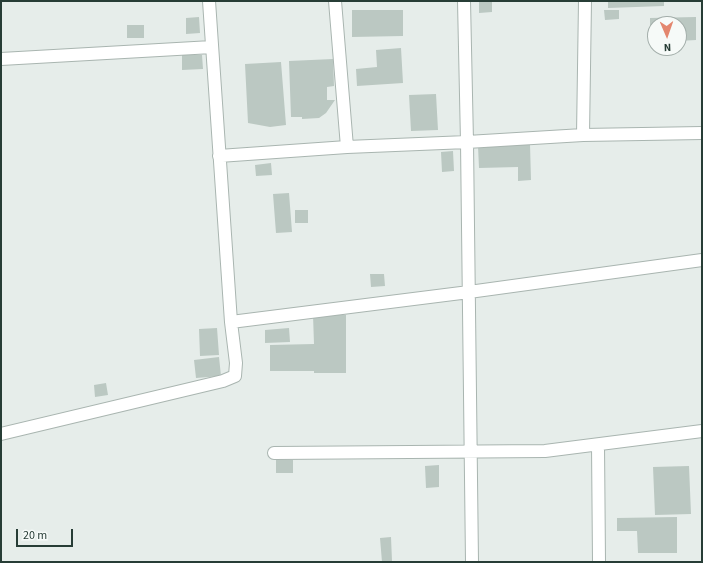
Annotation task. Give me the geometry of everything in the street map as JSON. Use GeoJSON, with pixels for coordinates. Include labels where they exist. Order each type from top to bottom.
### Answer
{"type":"FeatureCollection","features":[{"type":"Feature","properties":{"kind":"street"},"geometry":{"type":"LineString","coordinates":[[1,434],[223,381],[235,376],[236,363],[231,322],[209,1]]}},
{"type":"Feature","properties":{"kind":"street"},"geometry":{"type":"LineString","coordinates":[[335,1],[347,147]]}},
{"type":"Feature","properties":{"kind":"street"},"geometry":{"type":"LineString","coordinates":[[464,1],[472,562]]}},
{"type":"Feature","properties":{"kind":"street"},"geometry":{"type":"LineString","coordinates":[[583,136],[585,1]]}},
{"type":"Feature","properties":{"kind":"street"},"geometry":{"type":"LineString","coordinates":[[1,59],[212,47]]}},
{"type":"Feature","properties":{"kind":"street"},"geometry":{"type":"LineString","coordinates":[[219,156],[347,147],[583,136],[702,133]]}},
{"type":"Feature","properties":{"kind":"street"},"geometry":{"type":"LineString","coordinates":[[231,322],[469,292],[702,260]]}},
{"type":"Feature","properties":{"kind":"street"},"geometry":{"type":"LineString","coordinates":[[274,452],[545,451],[702,432]]}},
{"type":"Feature","properties":{"kind":"street"},"geometry":{"type":"LineString","coordinates":[[598,445],[599,562]]}},
{"type":"Feature","properties":{"kind":"building"},"geometry":{"type":"Polygon","coordinates":[[[479,1],[492,1],[492,12],[479,13],[479,1]]]}},
{"type":"Feature","properties":{"kind":"building"},"geometry":{"type":"Polygon","coordinates":[[[608,1],[664,1],[664,6],[608,8],[608,1]]]}},
{"type":"Feature","properties":{"kind":"building"},"geometry":{"type":"Polygon","coordinates":[[[352,10],[403,10],[403,36],[352,37],[352,10]]]}},
{"type":"Feature","properties":{"kind":"building"},"geometry":{"type":"Polygon","coordinates":[[[604,10],[619,10],[619,19],[605,20],[604,10]]]}},
{"type":"Feature","properties":{"kind":"building"},"geometry":{"type":"Polygon","coordinates":[[[199,17],[200,33],[186,34],[186,18],[199,17]]]}},
{"type":"Feature","properties":{"kind":"building"},"geometry":{"type":"Polygon","coordinates":[[[687,17],[696,17],[696,40],[687,41],[687,17]]]}},
{"type":"Feature","properties":{"kind":"building"},"geometry":{"type":"Polygon","coordinates":[[[127,25],[144,25],[144,38],[127,38],[127,25]]]}},
{"type":"Feature","properties":{"kind":"building"},"geometry":{"type":"Polygon","coordinates":[[[401,48],[403,83],[357,86],[356,69],[377,67],[376,50],[401,48]]]}},
{"type":"Feature","properties":{"kind":"building"},"geometry":{"type":"Polygon","coordinates":[[[182,55],[202,55],[203,69],[182,70],[182,55]]]}},
{"type":"Feature","properties":{"kind":"building"},"geometry":{"type":"Polygon","coordinates":[[[333,59],[334,86],[327,87],[327,100],[335,100],[326,113],[319,118],[302,119],[302,117],[291,117],[289,61],[333,59]]]}},
{"type":"Feature","properties":{"kind":"building"},"geometry":{"type":"Polygon","coordinates":[[[281,62],[286,125],[270,127],[248,123],[245,64],[281,62]]]}},
{"type":"Feature","properties":{"kind":"building"},"geometry":{"type":"Polygon","coordinates":[[[436,94],[438,130],[411,131],[409,95],[436,94]]]}},
{"type":"Feature","properties":{"kind":"building"},"geometry":{"type":"Polygon","coordinates":[[[530,144],[531,180],[518,181],[518,167],[479,168],[478,146],[530,144]]]}},
{"type":"Feature","properties":{"kind":"building"},"geometry":{"type":"Polygon","coordinates":[[[453,151],[454,171],[442,172],[441,152],[453,151]]]}},
{"type":"Feature","properties":{"kind":"building"},"geometry":{"type":"Polygon","coordinates":[[[271,163],[272,175],[256,176],[255,165],[271,163]]]}},
{"type":"Feature","properties":{"kind":"building"},"geometry":{"type":"Polygon","coordinates":[[[289,193],[292,232],[276,233],[273,194],[289,193]]]}},
{"type":"Feature","properties":{"kind":"building"},"geometry":{"type":"Polygon","coordinates":[[[295,210],[308,210],[308,223],[295,223],[295,210]]]}},
{"type":"Feature","properties":{"kind":"building"},"geometry":{"type":"Polygon","coordinates":[[[370,274],[384,274],[385,286],[371,287],[370,274]]]}},
{"type":"Feature","properties":{"kind":"building"},"geometry":{"type":"Polygon","coordinates":[[[313,315],[346,315],[346,373],[270,371],[270,345],[314,344],[313,315]]]}},
{"type":"Feature","properties":{"kind":"building"},"geometry":{"type":"Polygon","coordinates":[[[217,328],[219,355],[200,356],[199,329],[217,328]]]}},
{"type":"Feature","properties":{"kind":"building"},"geometry":{"type":"Polygon","coordinates":[[[289,328],[290,342],[265,343],[265,330],[289,328]]]}},
{"type":"Feature","properties":{"kind":"building"},"geometry":{"type":"Polygon","coordinates":[[[219,357],[221,376],[196,378],[194,360],[219,357]]]}},
{"type":"Feature","properties":{"kind":"building"},"geometry":{"type":"Polygon","coordinates":[[[106,383],[108,395],[95,397],[94,385],[106,383]]]}},
{"type":"Feature","properties":{"kind":"building"},"geometry":{"type":"Polygon","coordinates":[[[276,460],[293,460],[293,473],[276,473],[276,460]]]}},
{"type":"Feature","properties":{"kind":"building"},"geometry":{"type":"Polygon","coordinates":[[[439,465],[439,487],[426,488],[425,466],[439,465]]]}},
{"type":"Feature","properties":{"kind":"building"},"geometry":{"type":"Polygon","coordinates":[[[689,466],[691,514],[655,515],[653,467],[689,466]]]}},
{"type":"Feature","properties":{"kind":"building"},"geometry":{"type":"Polygon","coordinates":[[[677,517],[677,553],[638,553],[637,531],[617,531],[617,518],[677,517]]]}},
{"type":"Feature","properties":{"kind":"building"},"geometry":{"type":"Polygon","coordinates":[[[391,537],[392,561],[382,562],[380,538],[391,537]]]}}]}
